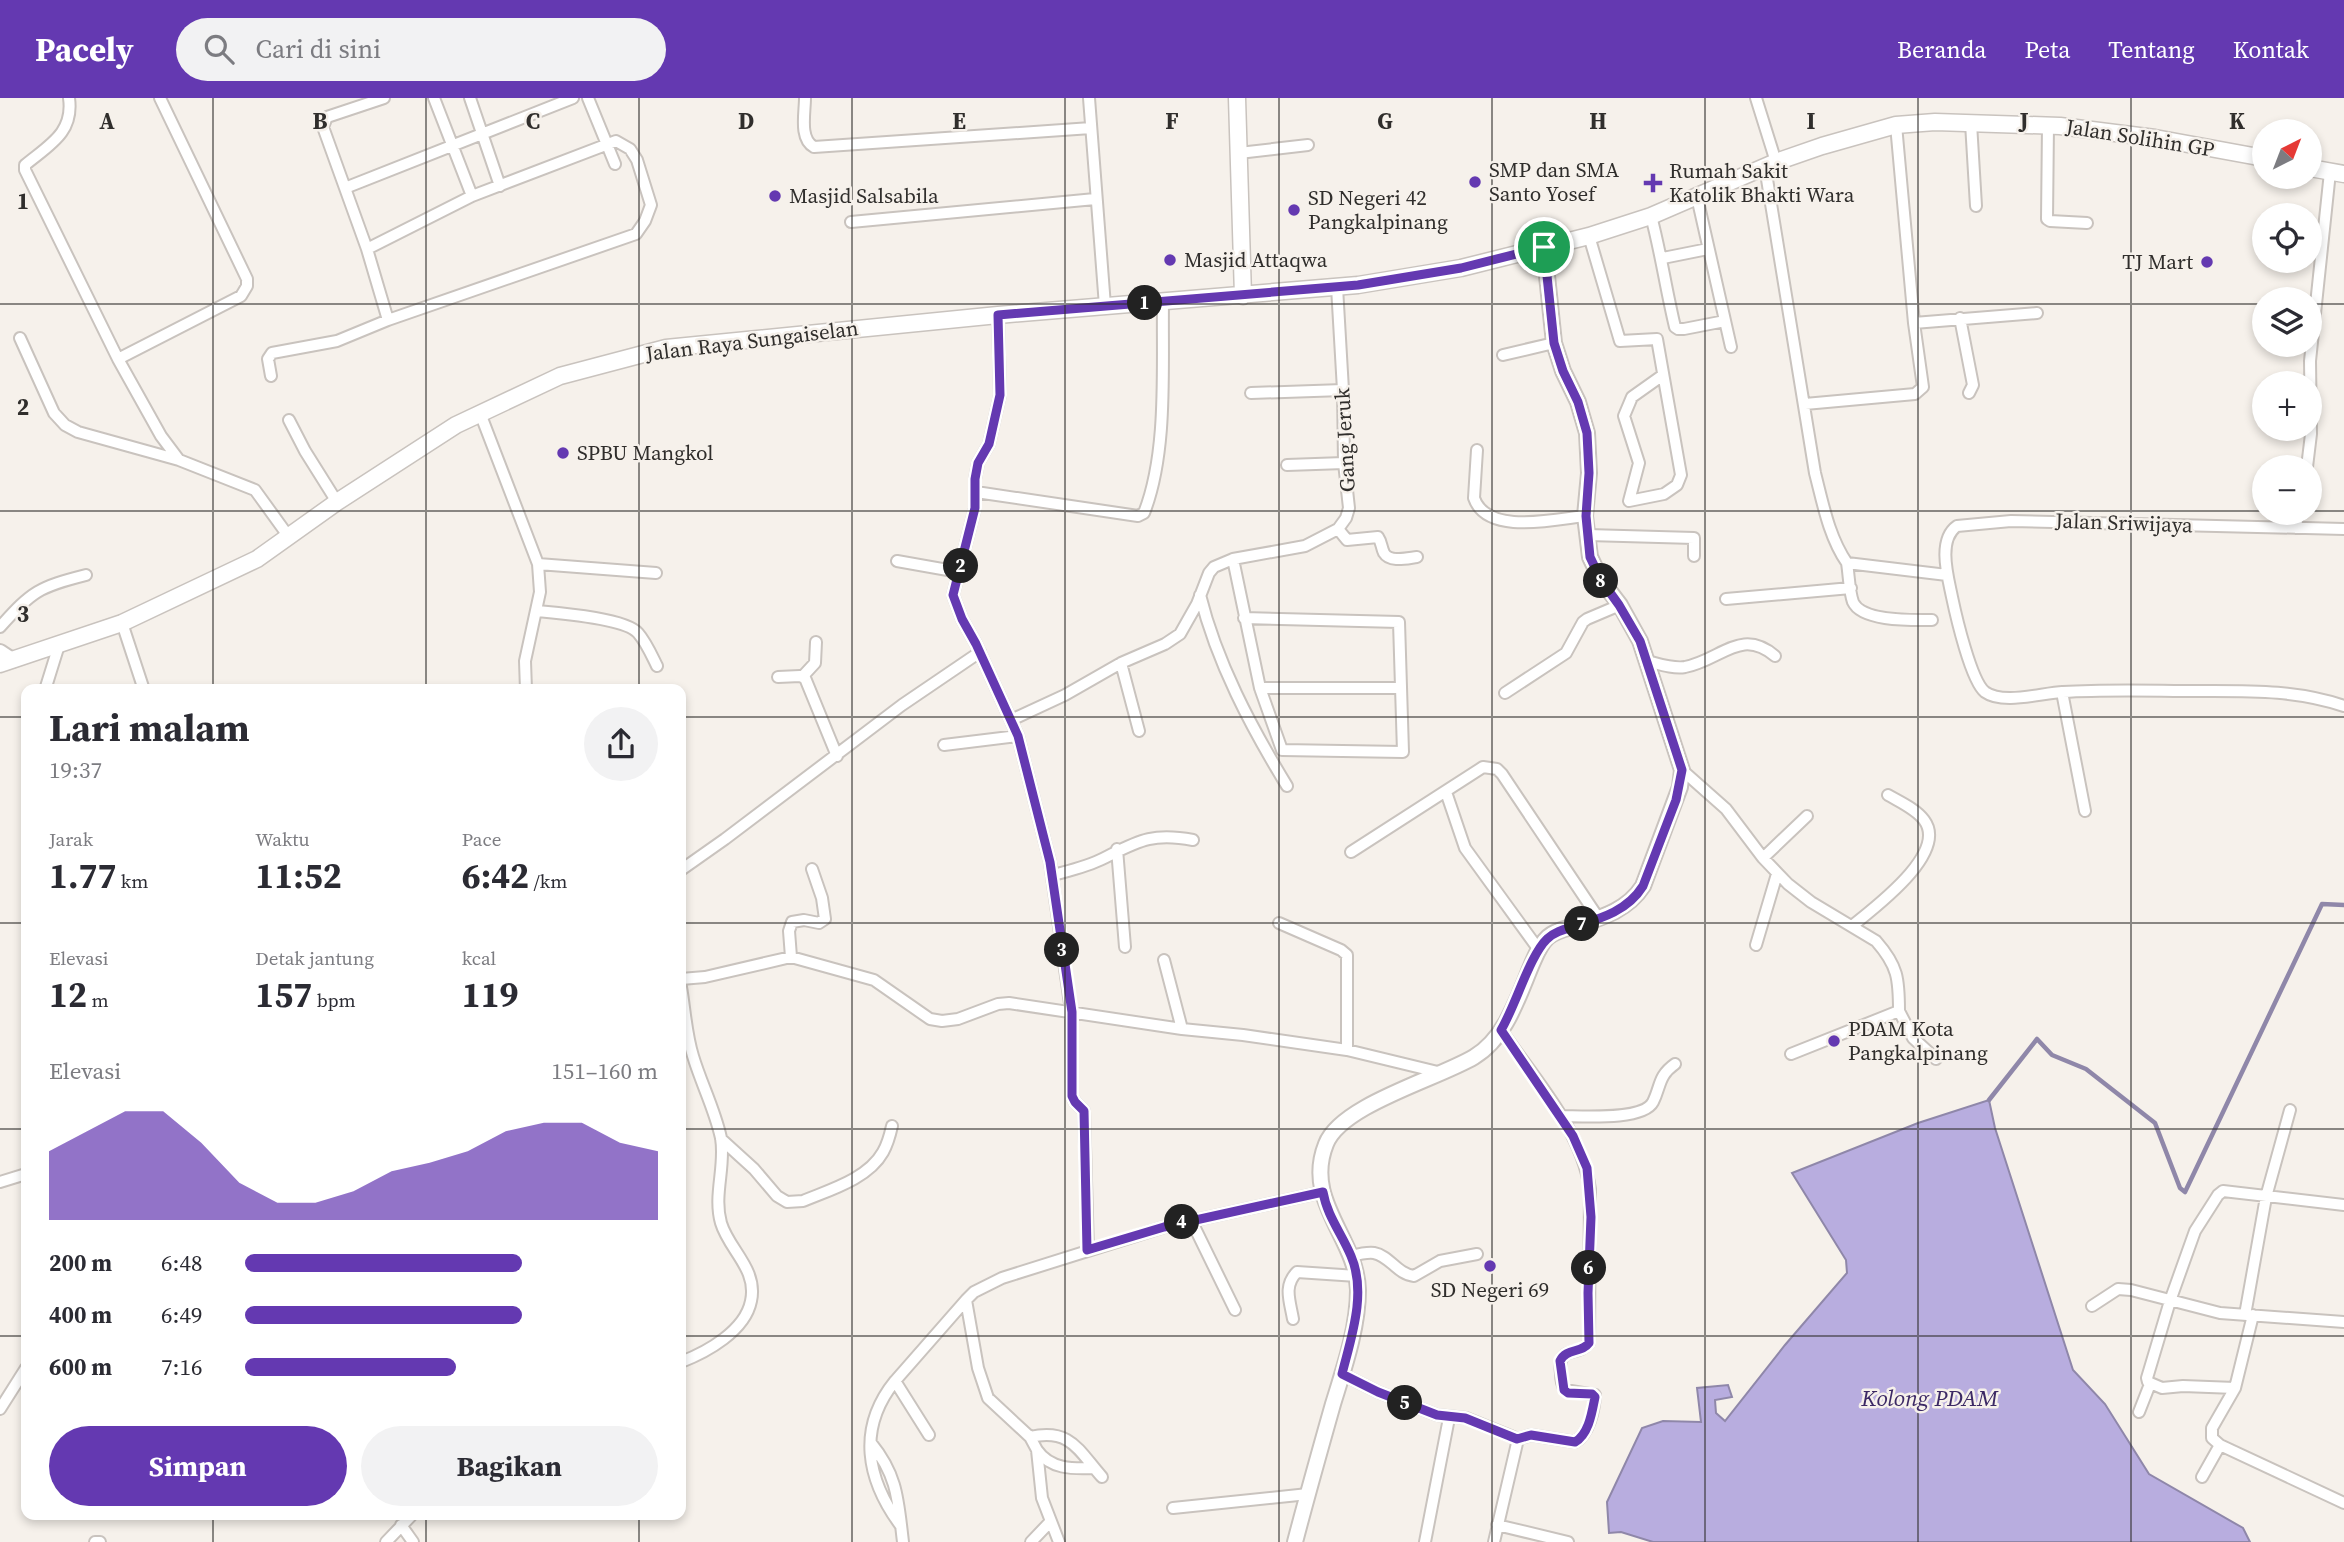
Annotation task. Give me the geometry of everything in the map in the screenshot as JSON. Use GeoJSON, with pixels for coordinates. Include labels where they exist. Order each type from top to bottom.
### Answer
{"type":"FeatureCollection","features":[{"type":"Feature","properties":{"kind":"main road"},"geometry":{"type":"LineString","coordinates":[[1237,98],[1243,296]]}},
{"type":"Feature","properties":{"kind":"main road","name":"Jalan Solihin GP"},"geometry":{"type":"LineString","coordinates":[[1243,296],[1337,287],[1461,268],[1589,236],[1651,216],[1771,164],[1896,125],[2048,125],[2155,138],[2252,157]]}},
{"type":"Feature","properties":{"kind":"main road","name":"Jalan Raya Sungaiselan"},"geometry":{"type":"LineString","coordinates":[[4,659],[59,645],[122,623],[232,573],[257,559],[440,434],[560,376],[666,348],[998,315],[1243,296]]}},
{"type":"Feature","properties":{"kind":"street"},"geometry":{"type":"LineString","coordinates":[[69,98],[71,110],[66,127],[25,165],[25,170],[118,359],[161,436],[179,460]]}},
{"type":"Feature","properties":{"kind":"street"},"geometry":{"type":"LineString","coordinates":[[118,359],[241,296],[247,286],[242,267],[160,98]]}},
{"type":"Feature","properties":{"kind":"street"},"geometry":{"type":"LineString","coordinates":[[384,98],[327,117],[323,127],[367,249],[388,320]]}},
{"type":"Feature","properties":{"kind":"street"},"geometry":{"type":"LineString","coordinates":[[434,98],[472,196]]}},
{"type":"Feature","properties":{"kind":"street"},"geometry":{"type":"LineString","coordinates":[[470,98],[500,186]]}},
{"type":"Feature","properties":{"kind":"street"},"geometry":{"type":"LineString","coordinates":[[345,188],[572,98]]}},
{"type":"Feature","properties":{"kind":"street"},"geometry":{"type":"LineString","coordinates":[[589,98],[615,164]]}},
{"type":"Feature","properties":{"kind":"street"},"geometry":{"type":"LineString","coordinates":[[805,98],[805,137],[808,144],[814,146],[1091,128]]}},
{"type":"Feature","properties":{"kind":"street"},"geometry":{"type":"LineString","coordinates":[[1089,98],[1105,306]]}},
{"type":"Feature","properties":{"kind":"street"},"geometry":{"type":"LineString","coordinates":[[1756,98],[1771,164],[1815,473],[1836,544],[1847,563],[1854,604],[1863,610],[1894,620],[1931,620]]}},
{"type":"Feature","properties":{"kind":"street"},"geometry":{"type":"LineString","coordinates":[[1971,123],[1976,206]]}},
{"type":"Feature","properties":{"kind":"street"},"geometry":{"type":"LineString","coordinates":[[1805,404],[1915,394],[1923,387],[1914,323],[1896,125]]}},
{"type":"Feature","properties":{"kind":"street"},"geometry":{"type":"LineString","coordinates":[[2048,125],[2047,219],[2087,223]]}},
{"type":"Feature","properties":{"kind":"street"},"geometry":{"type":"LineString","coordinates":[[271,376],[268,359],[272,353],[328,344],[388,320],[636,234],[651,205],[638,160],[629,149],[616,141],[472,196],[367,249]]}},
{"type":"Feature","properties":{"kind":"street"},"geometry":{"type":"LineString","coordinates":[[1239,153],[1308,145]]}},
{"type":"Feature","properties":{"kind":"street"},"geometry":{"type":"LineString","coordinates":[[2308,455],[2311,361],[2337,173]]}},
{"type":"Feature","properties":{"kind":"street"},"geometry":{"type":"LineString","coordinates":[[1697,197],[1731,347]]}},
{"type":"Feature","properties":{"kind":"street"},"geometry":{"type":"LineString","coordinates":[[851,222],[1095,199]]}},
{"type":"Feature","properties":{"kind":"street"},"geometry":{"type":"LineString","coordinates":[[1651,216],[1678,330],[1725,321]]}},
{"type":"Feature","properties":{"kind":"street"},"geometry":{"type":"LineString","coordinates":[[1589,236],[1620,341],[1657,339],[1664,375],[1681,475],[1677,485],[1664,494],[1629,501],[1639,463],[1624,416],[1632,397],[1664,375]]}},
{"type":"Feature","properties":{"kind":"street"},"geometry":{"type":"LineString","coordinates":[[1295,1542],[1356,1315],[1357,1276],[1351,1256],[1329,1215],[1323,1192],[1321,1171],[1325,1145],[1332,1133],[1354,1113],[1442,1073],[1489,1046],[1501,1030],[1539,950],[1548,937],[1557,931],[1599,919],[1631,902],[1643,886],[1676,800],[1682,770],[1634,628],[1590,557],[1586,516],[1589,473],[1587,433],[1578,402],[1563,371],[1554,343],[1544,247]]}},
{"type":"Feature","properties":{"kind":"street"},"geometry":{"type":"LineString","coordinates":[[1663,258],[1708,249]]}},
{"type":"Feature","properties":{"kind":"street","name":"Gang Jeruk"},"geometry":{"type":"LineString","coordinates":[[1337,287],[1344,463],[1349,508],[1338,529]]}},
{"type":"Feature","properties":{"kind":"street"},"geometry":{"type":"LineString","coordinates":[[976,492],[1138,516],[1144,513],[1152,482],[1162,408],[1163,302]]}},
{"type":"Feature","properties":{"kind":"street"},"geometry":{"type":"LineString","coordinates":[[1914,323],[2036,313]]}},
{"type":"Feature","properties":{"kind":"street"},"geometry":{"type":"LineString","coordinates":[[998,315],[1000,395],[989,444],[978,463],[975,508],[953,595],[1018,736],[1053,875],[1072,1012],[1072,1096],[1083,1108],[1084,1115],[1087,1250]]}},
{"type":"Feature","properties":{"kind":"street"},"geometry":{"type":"LineString","coordinates":[[1960,318],[1973,385],[1969,393]]}},
{"type":"Feature","properties":{"kind":"street"},"geometry":{"type":"LineString","coordinates":[[20,338],[54,413],[65,425],[78,432],[179,460],[254,490],[289,537]]}},
{"type":"Feature","properties":{"kind":"street"},"geometry":{"type":"LineString","coordinates":[[1503,355],[1554,343]]}},
{"type":"Feature","properties":{"kind":"street"},"geometry":{"type":"LineString","coordinates":[[1251,393],[1343,390]]}},
{"type":"Feature","properties":{"kind":"street"},"geometry":{"type":"LineString","coordinates":[[480,413],[538,564],[540,592],[524,661],[526,684]]}},
{"type":"Feature","properties":{"kind":"street"},"geometry":{"type":"LineString","coordinates":[[289,420],[337,502]]}},
{"type":"Feature","properties":{"kind":"street"},"geometry":{"type":"LineString","coordinates":[[1477,450],[1474,498],[1476,505],[1488,515],[1521,523],[1586,516]]}},
{"type":"Feature","properties":{"kind":"street"},"geometry":{"type":"LineString","coordinates":[[1287,465],[1344,463]]}},
{"type":"Feature","properties":{"kind":"street","name":"Jalan Sriwijaya"},"geometry":{"type":"LineString","coordinates":[[1947,575],[1948,536],[1957,526],[1966,524],[2047,521],[2344,529]]}},
{"type":"Feature","properties":{"kind":"street"},"geometry":{"type":"LineString","coordinates":[[1011,720],[1065,695],[1180,634],[1209,573],[1214,567],[1233,559],[1305,546],[1338,529],[1347,540],[1378,537],[1385,554],[1391,559],[1417,557]]}},
{"type":"Feature","properties":{"kind":"street"},"geometry":{"type":"LineString","coordinates":[[1587,535],[1694,538],[1694,556]]}},
{"type":"Feature","properties":{"kind":"street"},"geometry":{"type":"LineString","coordinates":[[1233,559],[1244,618],[1260,688],[1282,750],[1403,752],[1399,622],[1244,618]]}},
{"type":"Feature","properties":{"kind":"street"},"geometry":{"type":"LineString","coordinates":[[897,561],[959,572]]}},
{"type":"Feature","properties":{"kind":"street"},"geometry":{"type":"LineString","coordinates":[[1847,563],[1947,575],[1972,670],[1982,690],[2003,698],[2062,692],[2145,689],[2287,692],[2344,706]]}},
{"type":"Feature","properties":{"kind":"street"},"geometry":{"type":"LineString","coordinates":[[538,564],[656,573]]}},
{"type":"Feature","properties":{"kind":"street"},"geometry":{"type":"LineString","coordinates":[[0,627],[21,603],[47,585],[86,575]]}},
{"type":"Feature","properties":{"kind":"street"},"geometry":{"type":"LineString","coordinates":[[1726,600],[1852,588]]}},
{"type":"Feature","properties":{"kind":"street"},"geometry":{"type":"LineString","coordinates":[[1200,595],[1236,692],[1262,746],[1287,786]]}},
{"type":"Feature","properties":{"kind":"street"},"geometry":{"type":"LineString","coordinates":[[1505,693],[1566,653],[1583,622],[1619,605]]}},
{"type":"Feature","properties":{"kind":"street"},"geometry":{"type":"LineString","coordinates":[[537,611],[630,626],[638,633],[657,666]]}},
{"type":"Feature","properties":{"kind":"street"},"geometry":{"type":"LineString","coordinates":[[122,623],[142,684]]}},
{"type":"Feature","properties":{"kind":"street"},"geometry":{"type":"LineString","coordinates":[[778,677],[803,676],[816,663],[816,642]]}},
{"type":"Feature","properties":{"kind":"street"},"geometry":{"type":"LineString","coordinates":[[1647,661],[1683,668],[1750,643],[1765,647],[1775,656]]}},
{"type":"Feature","properties":{"kind":"street"},"geometry":{"type":"LineString","coordinates":[[47,684],[59,645]]}},
{"type":"Feature","properties":{"kind":"street"},"geometry":{"type":"LineString","coordinates":[[686,866],[902,705],[980,652]]}},
{"type":"Feature","properties":{"kind":"street"},"geometry":{"type":"LineString","coordinates":[[1121,663],[1139,731]]}},
{"type":"Feature","properties":{"kind":"street"},"geometry":{"type":"LineString","coordinates":[[803,676],[837,756]]}},
{"type":"Feature","properties":{"kind":"street"},"geometry":{"type":"LineString","coordinates":[[1260,688],[1401,688]]}},
{"type":"Feature","properties":{"kind":"street"},"geometry":{"type":"LineString","coordinates":[[2062,692],[2085,811]]}},
{"type":"Feature","properties":{"kind":"street"},"geometry":{"type":"LineString","coordinates":[[944,745],[1018,736]]}},
{"type":"Feature","properties":{"kind":"street"},"geometry":{"type":"LineString","coordinates":[[1351,852],[1483,767],[1497,769],[1599,919]]}},
{"type":"Feature","properties":{"kind":"street"},"geometry":{"type":"LineString","coordinates":[[1682,770],[1726,809],[1777,874],[1805,898],[1876,941],[1894,965],[1899,984],[1899,1011],[1913,1038],[1937,1059]]}},
{"type":"Feature","properties":{"kind":"street"},"geometry":{"type":"LineString","coordinates":[[1446,792],[1465,848],[1539,950]]}},
{"type":"Feature","properties":{"kind":"street"},"geometry":{"type":"LineString","coordinates":[[1852,926],[1902,883],[1929,842],[1929,829],[1925,821],[1888,795]]}},
{"type":"Feature","properties":{"kind":"street"},"geometry":{"type":"LineString","coordinates":[[1763,858],[1807,817]]}},
{"type":"Feature","properties":{"kind":"street"},"geometry":{"type":"LineString","coordinates":[[1053,875],[1081,868],[1136,841],[1172,836],[1193,840]]}},
{"type":"Feature","properties":{"kind":"street"},"geometry":{"type":"LineString","coordinates":[[1117,849],[1125,947]]}},
{"type":"Feature","properties":{"kind":"street"},"geometry":{"type":"LineString","coordinates":[[791,957],[789,931],[792,922],[804,920],[819,923],[825,919],[822,898],[812,869]]}},
{"type":"Feature","properties":{"kind":"street"},"geometry":{"type":"LineString","coordinates":[[1756,945],[1777,874]]}},
{"type":"Feature","properties":{"kind":"street"},"geometry":{"type":"LineString","coordinates":[[1279,923],[1347,955],[1347,1050]]}},
{"type":"Feature","properties":{"kind":"street"},"geometry":{"type":"LineString","coordinates":[[686,979],[705,977],[791,957],[874,980],[930,1019],[958,1019],[998,1004],[1009,1003],[1347,1050],[1442,1073]]}},
{"type":"Feature","properties":{"kind":"street"},"geometry":{"type":"LineString","coordinates":[[1164,960],[1182,1029]]}},
{"type":"Feature","properties":{"kind":"street"},"geometry":{"type":"LineString","coordinates":[[1791,1054],[1899,1011]]}},
{"type":"Feature","properties":{"kind":"street"},"geometry":{"type":"LineString","coordinates":[[686,1021],[692,1054],[721,1139],[718,1207],[722,1226],[751,1278],[752,1300],[745,1318],[730,1332],[702,1354],[686,1360]]}},
{"type":"Feature","properties":{"kind":"street"},"geometry":{"type":"LineString","coordinates":[[1342,1374],[1378,1392],[1437,1415],[1465,1418],[1517,1439],[1531,1435],[1578,1441],[1587,1429],[1595,1399],[1592,1394],[1568,1393],[1562,1387],[1561,1376],[1562,1357],[1566,1353],[1586,1347],[1589,1343],[1591,1217],[1587,1168],[1577,1142],[1561,1116],[1501,1030]]}},
{"type":"Feature","properties":{"kind":"street"},"geometry":{"type":"LineString","coordinates":[[1561,1116],[1624,1115],[1646,1109],[1653,1101],[1663,1075],[1675,1064]]}},
{"type":"Feature","properties":{"kind":"street"},"geometry":{"type":"LineString","coordinates":[[2290,1110],[2266,1196],[2249,1315],[2235,1388],[2212,1428],[2212,1438],[2220,1445],[2344,1503]]}},
{"type":"Feature","properties":{"kind":"street"},"geometry":{"type":"LineString","coordinates":[[721,1139],[754,1169],[777,1196],[787,1202],[794,1202],[861,1174],[875,1163],[884,1151],[892,1126]]}},
{"type":"Feature","properties":{"kind":"street"},"geometry":{"type":"LineString","coordinates":[[0,1182],[21,1176]]}},
{"type":"Feature","properties":{"kind":"street"},"geometry":{"type":"LineString","coordinates":[[2235,1388],[2162,1388],[2151,1384],[2147,1378],[2195,1231],[2223,1191],[2344,1205]]}},
{"type":"Feature","properties":{"kind":"street"},"geometry":{"type":"LineString","coordinates":[[901,1526],[885,1502],[871,1457],[870,1432],[876,1409],[884,1394],[974,1292],[1002,1278],[1191,1220],[1323,1192]]}},
{"type":"Feature","properties":{"kind":"street"},"geometry":{"type":"LineString","coordinates":[[1191,1220],[1235,1310]]}},
{"type":"Feature","properties":{"kind":"street"},"geometry":{"type":"LineString","coordinates":[[1351,1256],[1367,1253],[1379,1255],[1402,1272],[1414,1276],[1440,1261],[1477,1254]]}},
{"type":"Feature","properties":{"kind":"street"},"geometry":{"type":"LineString","coordinates":[[1293,1319],[1287,1287],[1297,1272],[1357,1276]]}},
{"type":"Feature","properties":{"kind":"street"},"geometry":{"type":"LineString","coordinates":[[2092,1306],[2118,1289],[2220,1313],[2344,1322]]}},
{"type":"Feature","properties":{"kind":"street"},"geometry":{"type":"LineString","coordinates":[[966,1300],[978,1368],[988,1398],[1030,1437],[1048,1462],[1075,1468],[1094,1468]]}},
{"type":"Feature","properties":{"kind":"street"},"geometry":{"type":"LineString","coordinates":[[0,1409],[21,1376]]}},
{"type":"Feature","properties":{"kind":"street"},"geometry":{"type":"LineString","coordinates":[[895,1381],[929,1435]]}},
{"type":"Feature","properties":{"kind":"street"},"geometry":{"type":"LineString","coordinates":[[2139,1412],[2151,1384]]}},
{"type":"Feature","properties":{"kind":"street"},"geometry":{"type":"LineString","coordinates":[[1425,1542],[1449,1418]]}},
{"type":"Feature","properties":{"kind":"street"},"geometry":{"type":"LineString","coordinates":[[1030,1437],[1048,1433],[1063,1437],[1082,1451],[1102,1477]]}},
{"type":"Feature","properties":{"kind":"street"},"geometry":{"type":"LineString","coordinates":[[1494,1542],[1517,1439]]}},
{"type":"Feature","properties":{"kind":"street"},"geometry":{"type":"LineString","coordinates":[[871,1443],[882,1456],[894,1482],[899,1499],[903,1542]]}},
{"type":"Feature","properties":{"kind":"street"},"geometry":{"type":"LineString","coordinates":[[2202,1477],[2220,1445]]}},
{"type":"Feature","properties":{"kind":"street"},"geometry":{"type":"LineString","coordinates":[[1037,1450],[1042,1498],[1059,1542]]}},
{"type":"Feature","properties":{"kind":"street"},"geometry":{"type":"LineString","coordinates":[[1174,1508],[1308,1494]]}},
{"type":"Feature","properties":{"kind":"street"},"geometry":{"type":"LineString","coordinates":[[386,1542],[407,1520]]}},
{"type":"Feature","properties":{"kind":"street"},"geometry":{"type":"LineString","coordinates":[[1031,1542],[1051,1521]]}},
{"type":"Feature","properties":{"kind":"street"},"geometry":{"type":"LineString","coordinates":[[1497,1524],[1568,1542]]}},
{"type":"Feature","properties":{"kind":"street"},"geometry":{"type":"LineString","coordinates":[[401,1525],[413,1542]]}},
{"type":"Feature","properties":{"kind":"water","name":"Kolong PDAM"},"geometry":{"type":"Polygon","coordinates":[[[1989,1100],[1995,1128],[2073,1370],[2105,1404],[2149,1474],[2243,1528],[2250,1542],[1653,1542],[1621,1532],[1609,1533],[1607,1502],[1642,1428],[1663,1421],[1701,1422],[1697,1388],[1728,1385],[1732,1397],[1715,1400],[1716,1413],[1725,1421],[1847,1273],[1846,1260],[1792,1173],[1918,1123],[1989,1100]]]}},
{"type":"Feature","properties":{"kind":"waterway"},"geometry":{"type":"LineString","coordinates":[[1989,1100],[2037,1039],[2052,1055],[2086,1069],[2155,1123],[2180,1188],[2185,1192],[2322,904],[2344,905]]}},
{"type":"Feature","properties":{"kind":"place","name":"SMP dan SMA Santo Yosef"},"geometry":{"type":"Point","coordinates":[1475,182]}},
{"type":"Feature","properties":{"kind":"place","name":"Rumah Sakit Katolik Bhakti Wara"},"geometry":{"type":"Point","coordinates":[1653,183]}},
{"type":"Feature","properties":{"kind":"place","name":"Masjid Salsabila"},"geometry":{"type":"Point","coordinates":[775,196]}},
{"type":"Feature","properties":{"kind":"place","name":"SD Negeri 42 Pangkalpinang"},"geometry":{"type":"Point","coordinates":[1294,210]}},
{"type":"Feature","properties":{"kind":"place","name":"Masjid Attaqwa"},"geometry":{"type":"Point","coordinates":[1170,260]}},
{"type":"Feature","properties":{"kind":"place","name":"TJ Mart"},"geometry":{"type":"Point","coordinates":[2207,262]}},
{"type":"Feature","properties":{"kind":"place","name":"SPBU Mangkol"},"geometry":{"type":"Point","coordinates":[563,453]}},
{"type":"Feature","properties":{"kind":"place","name":"PDAM Kota Pangkalpinang"},"geometry":{"type":"Point","coordinates":[1834,1041]}},
{"type":"Feature","properties":{"kind":"place","name":"SD Negeri 69"},"geometry":{"type":"Point","coordinates":[1490,1266]}},
{"type":"Feature","properties":{"kind":"route"},"geometry":{"type":"LineString","coordinates":[[1544,247],[1554,343],[1563,371],[1578,402],[1587,433],[1589,473],[1586,516],[1590,557],[1601,580],[1640,641],[1682,770],[1676,800],[1643,886],[1637,895],[1620,909],[1599,919],[1557,931],[1548,937],[1542,944],[1501,1030],[1561,1116],[1580,1149],[1587,1168],[1591,1217],[1589,1343],[1586,1347],[1566,1353],[1560,1361],[1564,1390],[1568,1393],[1592,1394],[1595,1397],[1587,1429],[1581,1439],[1575,1442],[1531,1435],[1517,1439],[1465,1418],[1437,1415],[1378,1392],[1342,1374],[1356,1315],[1357,1276],[1351,1256],[1325,1204],[1323,1192],[1164,1227],[1087,1250],[1084,1111],[1072,1096],[1072,1012],[1053,875],[1018,736],[953,595],[975,508],[978,463],[989,444],[998,409],[998,315],[1358,285],[1461,268],[1544,247]]}}]}
